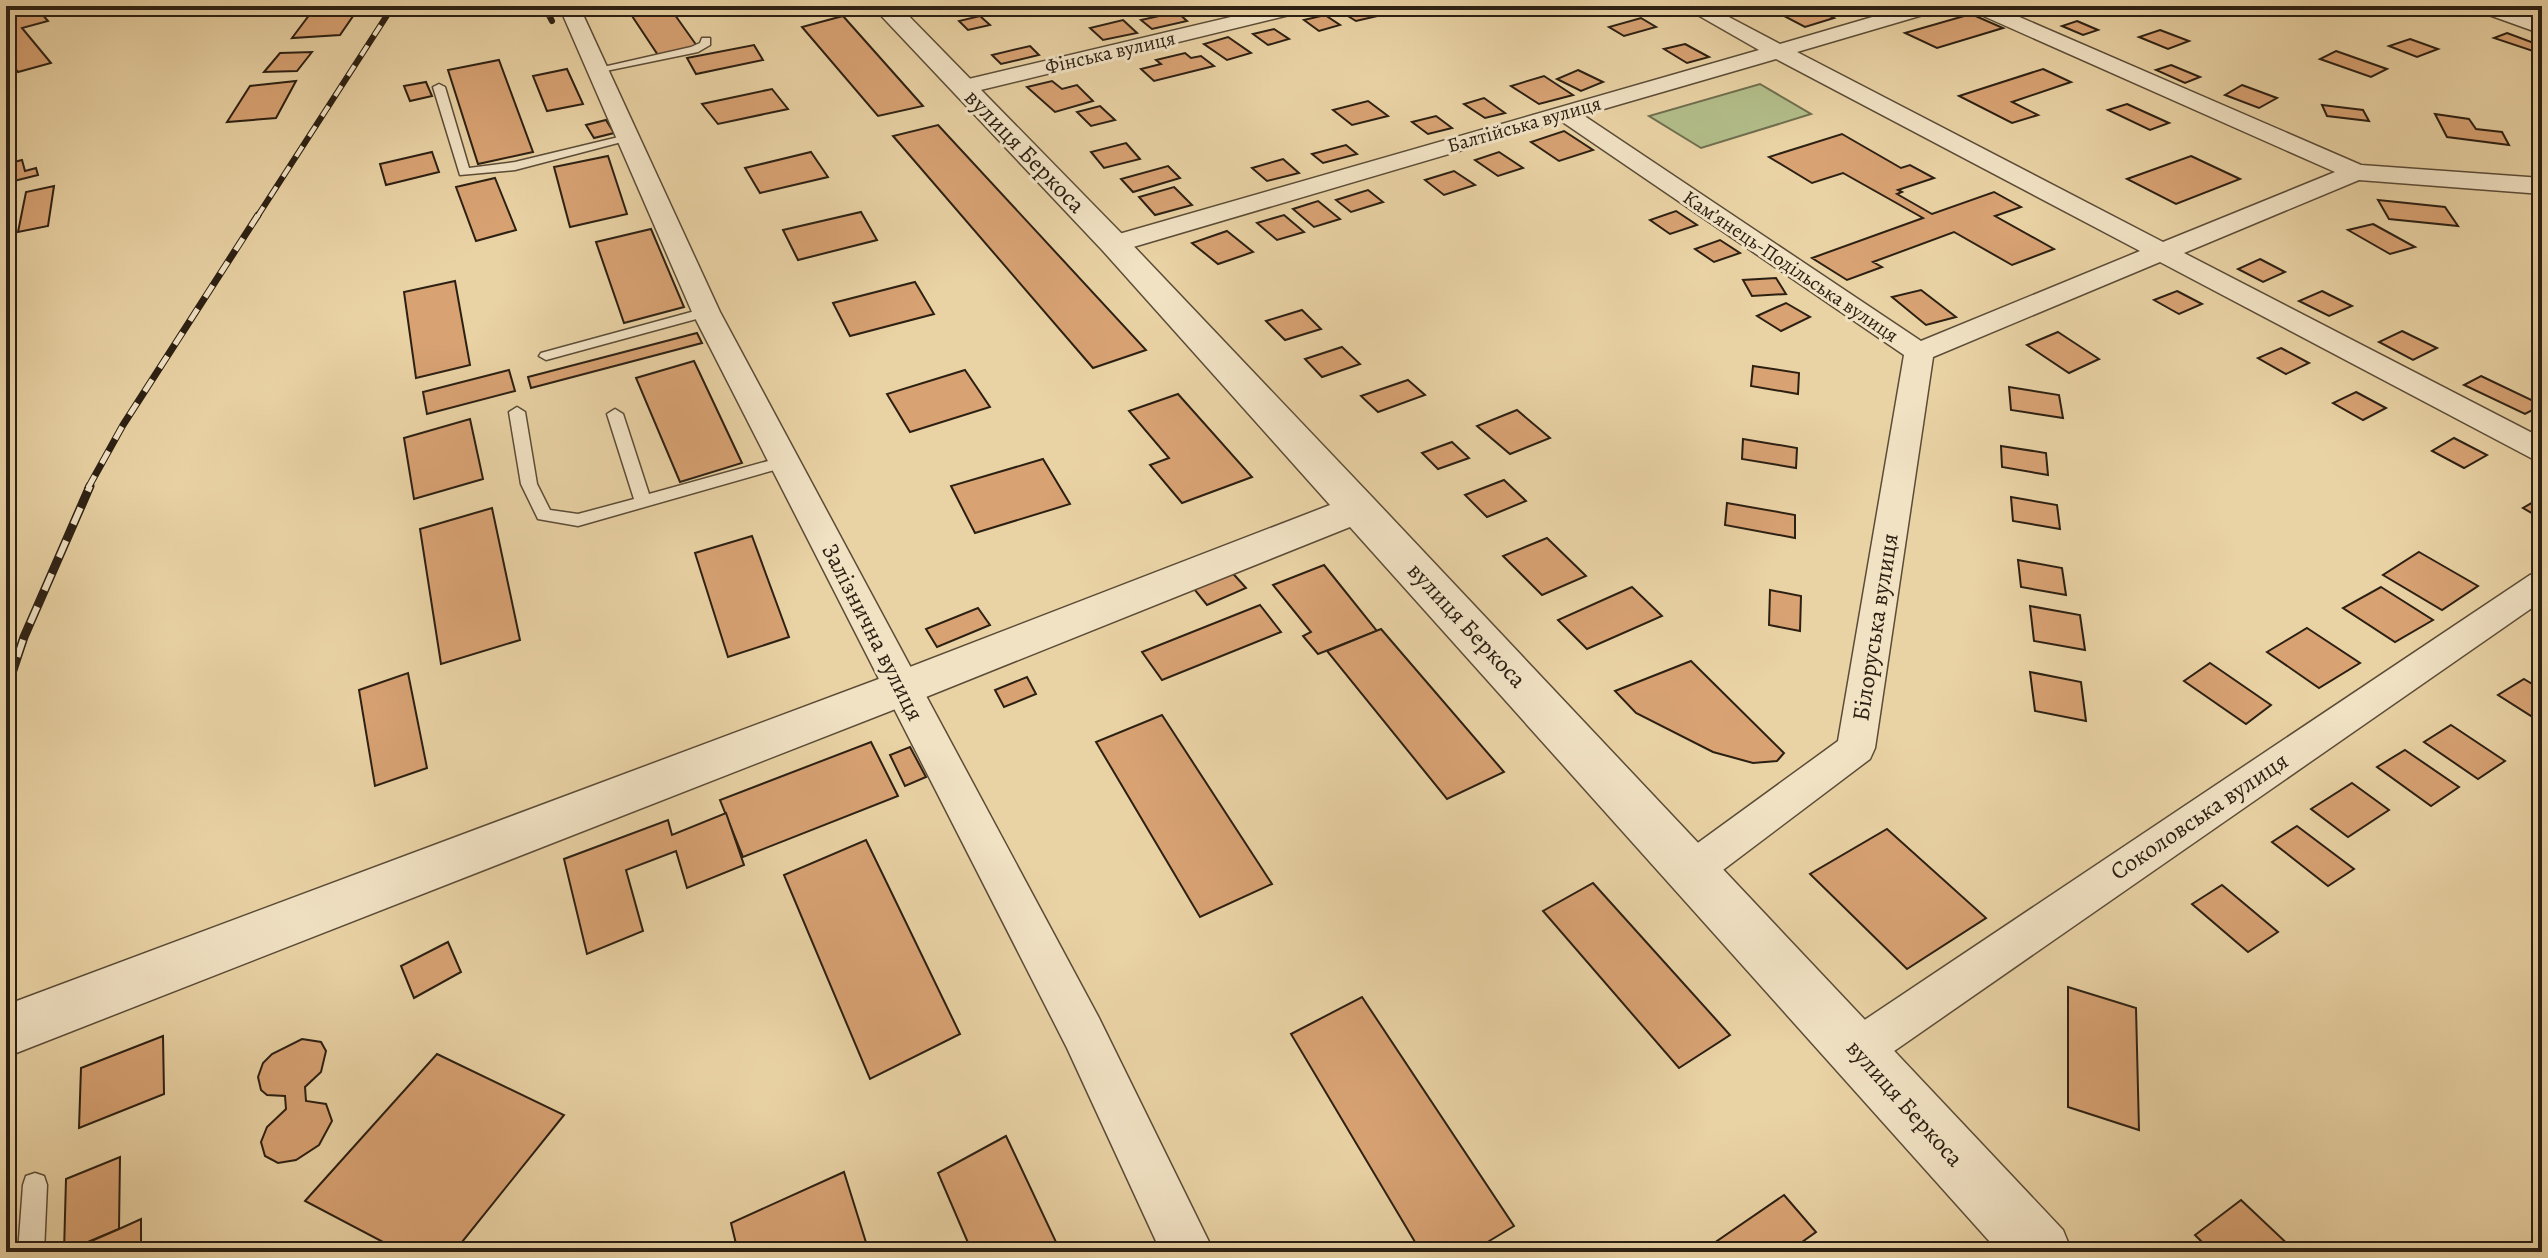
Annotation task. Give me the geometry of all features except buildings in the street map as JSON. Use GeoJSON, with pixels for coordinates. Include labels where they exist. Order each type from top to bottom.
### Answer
{"type":"FeatureCollection","features":[{"type":"Feature","properties":{"kind":"street","name":"Залізнична вулиця"},"geometry":{"type":"LineString","coordinates":[[569,6],[706,312],[786,461],[900,689],[1083,1033],[1188,1252]]}},
{"type":"Feature","properties":{"kind":"street","name":"вулиця Беркоса"},"geometry":{"type":"LineString","coordinates":[[885,6],[1114,244],[1360,508],[2041,1252]]}},
{"type":"Feature","properties":{"kind":"street","name":"Фінська вулиця"},"geometry":{"type":"LineString","coordinates":[[964,87],[1303,6]]}},
{"type":"Feature","properties":{"kind":"street"},"geometry":{"type":"LineString","coordinates":[[1692,6],[2542,451]]}},
{"type":"Feature","properties":{"kind":"street","name":"Балтійська вулиця"},"geometry":{"type":"LineString","coordinates":[[1114,244],[1933,6]]}},
{"type":"Feature","properties":{"kind":"street"},"geometry":{"type":"LineString","coordinates":[[1977,6],[2356,172],[2542,186]]}},
{"type":"Feature","properties":{"kind":"street"},"geometry":{"type":"LineString","coordinates":[[2502,8],[2542,28]]}},
{"type":"Feature","properties":{"kind":"street","name":"Кам’янець-Подільська вулиця"},"geometry":{"type":"LineString","coordinates":[[1563,112],[1919,352],[2356,172]]}},
{"type":"Feature","properties":{"kind":"street","name":"Білоруська вулиця"},"geometry":{"type":"LineString","coordinates":[[1692,870],[1856,748],[1919,352]]}},
{"type":"Feature","properties":{"kind":"street"},"geometry":{"type":"LineString","coordinates":[[6,1031],[900,689],[1360,508]]}},
{"type":"Feature","properties":{"kind":"street","name":"Соколовська вулиця"},"geometry":{"type":"LineString","coordinates":[[1858,1050],[2542,584]]}},
{"type":"Feature","properties":{"kind":"lane"},"geometry":{"type":"LineString","coordinates":[[596,70],[694,50],[705,45],[706,40]]}},
{"type":"Feature","properties":{"kind":"lane"},"geometry":{"type":"LineString","coordinates":[[439,87],[464,172],[515,166],[627,139]]}},
{"type":"Feature","properties":{"kind":"lane"},"geometry":{"type":"LineString","coordinates":[[546,356],[706,312]]}},
{"type":"Feature","properties":{"kind":"lane"},"geometry":{"type":"LineString","coordinates":[[517,412],[529,484],[544,515],[578,520],[786,461]]}},
{"type":"Feature","properties":{"kind":"lane"},"geometry":{"type":"LineString","coordinates":[[615,414],[643,501]]}},
{"type":"Feature","properties":{"kind":"lane"},"geometry":{"type":"LineString","coordinates":[[31,1252],[35,1185]]}},
{"type":"Feature","properties":{"kind":"green space"},"geometry":{"type":"Polygon","coordinates":[[[1760,84],[1811,114],[1701,148],[1649,116],[1760,84]]]}},
{"type":"Feature","properties":{"kind":"railway"},"geometry":{"type":"LineString","coordinates":[[257,217],[393,6]]}},
{"type":"Feature","properties":{"kind":"railway"},"geometry":{"type":"LineString","coordinates":[[544,6],[552,21]]}},
{"type":"Feature","properties":{"kind":"railway"},"geometry":{"type":"LineString","coordinates":[[88,488],[123,425],[258,215]]}},
{"type":"Feature","properties":{"kind":"railway"},"geometry":{"type":"LineString","coordinates":[[6,691],[24,637],[90,486]]}}]}
